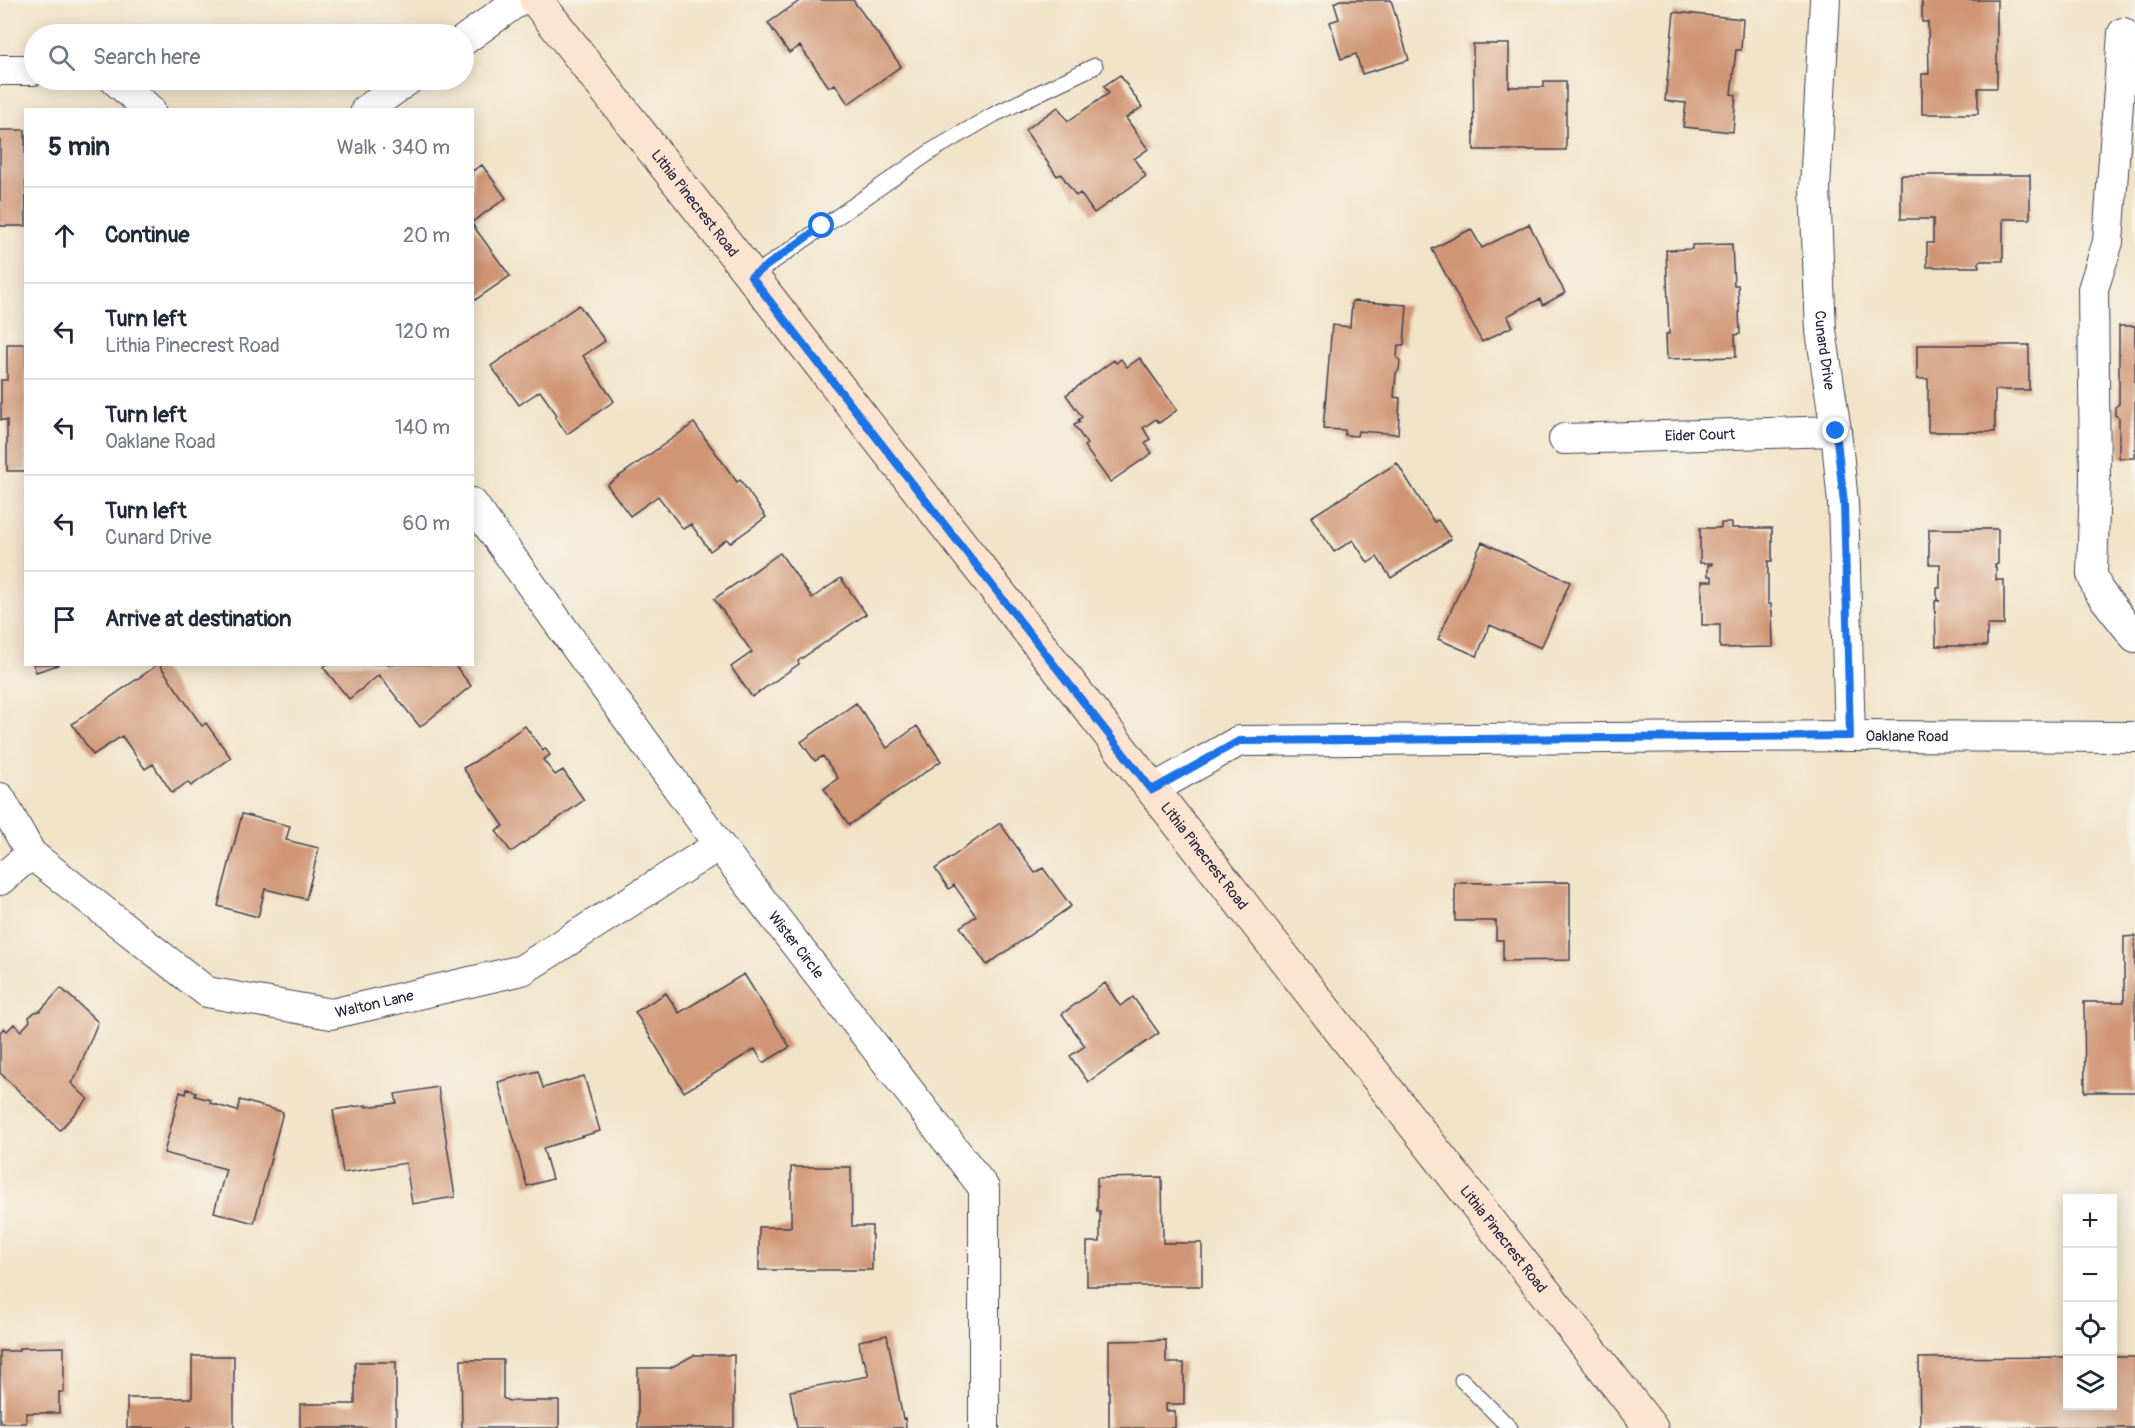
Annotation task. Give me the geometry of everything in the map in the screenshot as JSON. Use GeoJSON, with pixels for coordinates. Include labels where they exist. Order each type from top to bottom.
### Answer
{"type":"FeatureCollection","features":[{"type":"Feature","properties":{"kind":"main road","name":"Lithia Pinecrest Road"},"geometry":{"type":"LineString","coordinates":[[536,0],[1651,1428]]}},
{"type":"Feature","properties":{"kind":"street"},"geometry":{"type":"LineString","coordinates":[[474,33],[519,0]]}},
{"type":"Feature","properties":{"kind":"street","name":"Cunard Drive"},"geometry":{"type":"LineString","coordinates":[[1825,0],[1815,188],[1821,331],[1844,503],[1850,736]]}},
{"type":"Feature","properties":{"kind":"street"},"geometry":{"type":"LineString","coordinates":[[2123,33],[2108,242],[2093,289],[2095,479],[2092,574],[2098,590],[2135,637]]}},
{"type":"Feature","properties":{"kind":"street"},"geometry":{"type":"LineString","coordinates":[[0,70],[24,70]]}},
{"type":"Feature","properties":{"kind":"street"},"geometry":{"type":"LineString","coordinates":[[127,90],[148,108]]}},
{"type":"Feature","properties":{"kind":"street"},"geometry":{"type":"LineString","coordinates":[[369,108],[394,90]]}},
{"type":"Feature","properties":{"kind":"street","name":"Eider Court"},"geometry":{"type":"LineString","coordinates":[[1564,439],[1836,431]]}},
{"type":"Feature","properties":{"kind":"street","name":"Wister Circle"},"geometry":{"type":"LineString","coordinates":[[474,506],[719,845],[984,1188],[984,1428]]}},
{"type":"Feature","properties":{"kind":"street","name":"Oaklane Road"},"geometry":{"type":"LineString","coordinates":[[1152,790],[1239,741],[1850,736],[2135,737]]}},
{"type":"Feature","properties":{"kind":"street","name":"Walton Lane"},"geometry":{"type":"LineString","coordinates":[[0,798],[31,854],[207,992],[331,1014],[522,970],[719,845]]}},
{"type":"Feature","properties":{"kind":"street"},"geometry":{"type":"LineString","coordinates":[[0,880],[31,854]]}},
{"type":"Feature","properties":{"kind":"lane"},"geometry":{"type":"LineString","coordinates":[[751,277],[933,150],[995,114],[1095,66]]}},
{"type":"Feature","properties":{"kind":"lane"},"geometry":{"type":"LineString","coordinates":[[1462,1380],[1510,1428]]}},
{"type":"Feature","properties":{"kind":"building"},"geometry":{"type":"Polygon","coordinates":[[[801,0],[853,0],[901,66],[848,104],[835,84],[829,87],[800,46],[789,53],[768,23],[801,0]]]}},
{"type":"Feature","properties":{"kind":"building"},"geometry":{"type":"Polygon","coordinates":[[[1340,0],[1391,0],[1409,60],[1362,74],[1356,54],[1341,59],[1330,22],[1339,19],[1334,3],[1340,0]]]}},
{"type":"Feature","properties":{"kind":"building"},"geometry":{"type":"Polygon","coordinates":[[[1922,0],[1997,0],[1997,88],[1978,88],[1978,114],[1922,114],[1922,74],[1929,74],[1928,22],[1922,22],[1922,0]]]}},
{"type":"Feature","properties":{"kind":"building"},"geometry":{"type":"Polygon","coordinates":[[[1674,12],[1743,19],[1741,50],[1736,50],[1731,94],[1736,95],[1733,132],[1683,127],[1686,103],[1665,101],[1674,12]]]}},
{"type":"Feature","properties":{"kind":"building"},"geometry":{"type":"Polygon","coordinates":[[[1473,44],[1509,44],[1509,87],[1544,87],[1544,81],[1566,81],[1566,150],[1474,150],[1473,44]]]}},
{"type":"Feature","properties":{"kind":"building"},"geometry":{"type":"Polygon","coordinates":[[[1120,75],[1142,107],[1126,118],[1148,149],[1134,159],[1146,176],[1094,213],[1080,193],[1076,196],[1061,174],[1057,176],[1025,130],[1058,107],[1068,121],[1109,93],[1104,86],[1120,75]]]}},
{"type":"Feature","properties":{"kind":"building"},"geometry":{"type":"Polygon","coordinates":[[[0,130],[24,130],[24,226],[0,226],[0,130]]]}},
{"type":"Feature","properties":{"kind":"building"},"geometry":{"type":"Polygon","coordinates":[[[482,165],[506,198],[474,221],[474,170],[482,165]]]}},
{"type":"Feature","properties":{"kind":"building"},"geometry":{"type":"Polygon","coordinates":[[[1901,175],[2030,175],[2030,219],[2003,219],[2003,261],[1979,261],[1979,267],[1927,267],[1927,243],[1933,243],[1933,219],[1901,219],[1901,175]]]}},
{"type":"Feature","properties":{"kind":"building"},"geometry":{"type":"Polygon","coordinates":[[[1529,224],[1565,293],[1543,305],[1540,299],[1507,316],[1513,326],[1482,342],[1432,249],[1471,229],[1482,248],[1529,224]]]}},
{"type":"Feature","properties":{"kind":"building"},"geometry":{"type":"Polygon","coordinates":[[[474,227],[510,276],[474,301],[474,227]]]}},
{"type":"Feature","properties":{"kind":"building"},"geometry":{"type":"Polygon","coordinates":[[[1732,244],[1734,285],[1738,285],[1740,334],[1735,335],[1736,357],[1667,359],[1666,334],[1669,334],[1666,250],[1692,249],[1692,245],[1732,244]]]}},
{"type":"Feature","properties":{"kind":"building"},"geometry":{"type":"Polygon","coordinates":[[[1352,301],[1407,305],[1404,345],[1398,345],[1397,358],[1400,360],[1399,370],[1396,373],[1394,397],[1400,398],[1398,434],[1358,431],[1357,436],[1345,435],[1345,430],[1323,429],[1332,325],[1350,327],[1352,301]]]}},
{"type":"Feature","properties":{"kind":"building"},"geometry":{"type":"Polygon","coordinates":[[[579,305],[605,341],[583,356],[614,401],[567,434],[540,391],[519,405],[491,366],[579,305]]]}},
{"type":"Feature","properties":{"kind":"building"},"geometry":{"type":"Polygon","coordinates":[[[2119,326],[2135,326],[2135,458],[2119,458],[2119,418],[2115,415],[2115,407],[2119,404],[2119,326]]]}},
{"type":"Feature","properties":{"kind":"building"},"geometry":{"type":"Polygon","coordinates":[[[7,344],[24,344],[24,471],[7,471],[7,420],[1,420],[1,380],[7,380],[7,344]]]}},
{"type":"Feature","properties":{"kind":"building"},"geometry":{"type":"Polygon","coordinates":[[[1917,345],[2029,345],[2029,390],[1995,390],[1995,432],[1928,432],[1928,379],[1917,379],[1917,345]]]}},
{"type":"Feature","properties":{"kind":"building"},"geometry":{"type":"Polygon","coordinates":[[[1140,358],[1177,410],[1159,423],[1156,419],[1143,428],[1150,439],[1145,443],[1152,453],[1110,482],[1084,446],[1087,444],[1074,425],[1080,422],[1078,420],[1082,417],[1066,395],[1114,360],[1116,363],[1121,359],[1127,367],[1140,358]]]}},
{"type":"Feature","properties":{"kind":"building"},"geometry":{"type":"Polygon","coordinates":[[[694,423],[737,482],[740,480],[766,517],[730,543],[727,539],[710,551],[691,524],[683,529],[658,496],[630,516],[607,485],[694,423]]]}},
{"type":"Feature","properties":{"kind":"building"},"geometry":{"type":"Polygon","coordinates":[[[1397,463],[1434,522],[1438,520],[1451,539],[1391,578],[1377,557],[1368,563],[1353,540],[1334,552],[1311,517],[1397,463]]]}},
{"type":"Feature","properties":{"kind":"building"},"geometry":{"type":"Polygon","coordinates":[[[1721,523],[1732,523],[1732,528],[1772,528],[1772,561],[1768,561],[1768,604],[1771,604],[1772,611],[1773,647],[1720,648],[1720,625],[1702,625],[1702,581],[1712,581],[1712,576],[1708,576],[1708,565],[1712,563],[1700,563],[1700,528],[1721,528],[1721,523]]]}},
{"type":"Feature","properties":{"kind":"building"},"geometry":{"type":"Polygon","coordinates":[[[1929,529],[1998,529],[1998,564],[1995,564],[1995,567],[1996,580],[2004,580],[2004,625],[1987,625],[1987,646],[1936,646],[1935,601],[1940,601],[1937,600],[1937,588],[1940,588],[1940,564],[1929,564],[1929,529]]]}},
{"type":"Feature","properties":{"kind":"building"},"geometry":{"type":"Polygon","coordinates":[[[1482,542],[1570,582],[1541,648],[1490,625],[1477,656],[1438,639],[1482,542]]]}},
{"type":"Feature","properties":{"kind":"building"},"geometry":{"type":"Polygon","coordinates":[[[780,553],[812,598],[841,578],[866,614],[798,661],[799,664],[752,697],[731,667],[752,652],[714,599],[780,553]]]}},
{"type":"Feature","properties":{"kind":"building"},"geometry":{"type":"Polygon","coordinates":[[[34,666],[55,666],[36,672],[34,666]]]}},
{"type":"Feature","properties":{"kind":"building"},"geometry":{"type":"Polygon","coordinates":[[[156,666],[160,666],[202,726],[206,723],[231,758],[191,786],[188,782],[172,793],[153,764],[145,769],[122,736],[93,755],[72,724],[156,666]]]}},
{"type":"Feature","properties":{"kind":"building"},"geometry":{"type":"Polygon","coordinates":[[[456,666],[471,686],[420,727],[379,675],[349,699],[323,667],[456,666]]]}},
{"type":"Feature","properties":{"kind":"building"},"geometry":{"type":"Polygon","coordinates":[[[856,703],[887,748],[917,726],[941,761],[849,825],[824,789],[838,778],[823,756],[815,761],[801,742],[856,703]]]}},
{"type":"Feature","properties":{"kind":"building"},"geometry":{"type":"Polygon","coordinates":[[[525,726],[543,751],[545,748],[550,755],[543,760],[555,775],[563,770],[584,800],[511,852],[496,831],[504,826],[463,768],[525,726]]]}},
{"type":"Feature","properties":{"kind":"building"},"geometry":{"type":"Polygon","coordinates":[[[242,814],[290,826],[286,840],[319,848],[306,899],[265,889],[258,917],[218,906],[242,814]]]}},
{"type":"Feature","properties":{"kind":"building"},"geometry":{"type":"Polygon","coordinates":[[[1000,823],[1035,873],[1043,868],[1071,906],[987,965],[960,927],[976,916],[954,885],[949,889],[935,869],[1000,823]]]}},
{"type":"Feature","properties":{"kind":"building"},"geometry":{"type":"Polygon","coordinates":[[[1570,882],[1570,960],[1503,961],[1503,940],[1496,940],[1496,921],[1455,921],[1455,883],[1570,882]]]}},
{"type":"Feature","properties":{"kind":"building"},"geometry":{"type":"Polygon","coordinates":[[[2135,936],[2135,1092],[2085,1092],[2084,1002],[2124,1002],[2124,937],[2135,936]]]}},
{"type":"Feature","properties":{"kind":"building"},"geometry":{"type":"Polygon","coordinates":[[[744,974],[790,1047],[763,1063],[755,1049],[684,1092],[635,1012],[666,993],[679,1013],[744,974]]]}},
{"type":"Feature","properties":{"kind":"building"},"geometry":{"type":"Polygon","coordinates":[[[1105,983],[1120,1006],[1133,997],[1159,1033],[1088,1082],[1070,1056],[1085,1046],[1062,1014],[1105,983]]]}},
{"type":"Feature","properties":{"kind":"building"},"geometry":{"type":"Polygon","coordinates":[[[61,988],[98,1022],[71,1083],[88,1099],[60,1130],[0,1073],[0,1032],[4,1028],[7,1031],[14,1024],[21,1031],[30,1021],[29,1017],[40,1011],[61,988]]]}},
{"type":"Feature","properties":{"kind":"building"},"geometry":{"type":"Polygon","coordinates":[[[538,1071],[543,1088],[584,1076],[600,1131],[543,1148],[552,1179],[527,1186],[498,1082],[538,1071]]]}},
{"type":"Feature","properties":{"kind":"building"},"geometry":{"type":"Polygon","coordinates":[[[438,1087],[455,1197],[412,1204],[406,1163],[343,1173],[333,1110],[397,1103],[395,1094],[438,1087]]]}},
{"type":"Feature","properties":{"kind":"building"},"geometry":{"type":"Polygon","coordinates":[[[187,1089],[196,1092],[195,1096],[211,1100],[210,1103],[237,1111],[240,1100],[283,1112],[254,1223],[214,1212],[226,1169],[164,1153],[180,1092],[186,1094],[187,1089]]]}},
{"type":"Feature","properties":{"kind":"building"},"geometry":{"type":"Polygon","coordinates":[[[791,1167],[851,1167],[852,1226],[872,1226],[872,1270],[759,1270],[759,1227],[791,1227],[791,1167]]]}},
{"type":"Feature","properties":{"kind":"building"},"geometry":{"type":"Polygon","coordinates":[[[1162,1177],[1163,1243],[1202,1243],[1202,1286],[1087,1286],[1087,1242],[1100,1242],[1097,1178],[1162,1177]]]}},
{"type":"Feature","properties":{"kind":"building"},"geometry":{"type":"Polygon","coordinates":[[[887,1335],[906,1428],[797,1428],[790,1391],[869,1376],[864,1359],[862,1360],[859,1341],[887,1335]]]}},
{"type":"Feature","properties":{"kind":"building"},"geometry":{"type":"Polygon","coordinates":[[[1166,1340],[1166,1363],[1184,1363],[1184,1404],[1166,1404],[1166,1411],[1175,1411],[1175,1428],[1109,1428],[1109,1341],[1166,1340]]]}},
{"type":"Feature","properties":{"kind":"building"},"geometry":{"type":"Polygon","coordinates":[[[64,1347],[64,1392],[59,1392],[59,1413],[26,1413],[26,1423],[0,1423],[0,1351],[19,1351],[19,1348],[64,1347]]]}},
{"type":"Feature","properties":{"kind":"building"},"geometry":{"type":"Polygon","coordinates":[[[694,1355],[734,1355],[734,1428],[638,1428],[638,1368],[670,1368],[694,1355]]]}},
{"type":"Feature","properties":{"kind":"building"},"geometry":{"type":"Polygon","coordinates":[[[192,1356],[234,1356],[234,1428],[127,1428],[127,1398],[192,1398],[192,1356]]]}},
{"type":"Feature","properties":{"kind":"building"},"geometry":{"type":"Polygon","coordinates":[[[2063,1357],[2063,1410],[2117,1410],[2117,1357],[2135,1357],[2135,1428],[1920,1428],[1919,1358],[2063,1357]]]}},
{"type":"Feature","properties":{"kind":"building"},"geometry":{"type":"Polygon","coordinates":[[[461,1360],[503,1360],[503,1398],[509,1401],[559,1401],[559,1428],[462,1428],[461,1360]]]}},
{"type":"Feature","properties":{"kind":"building"},"geometry":{"type":"Polygon","coordinates":[[[355,1362],[396,1362],[396,1428],[300,1428],[300,1404],[355,1404],[355,1362]]]}},
{"type":"Feature","properties":{"kind":"route"},"geometry":{"type":"LineString","coordinates":[[822,226],[751,277],[1152,790],[1239,741],[1850,736],[1844,503],[1836,431]]}}]}
